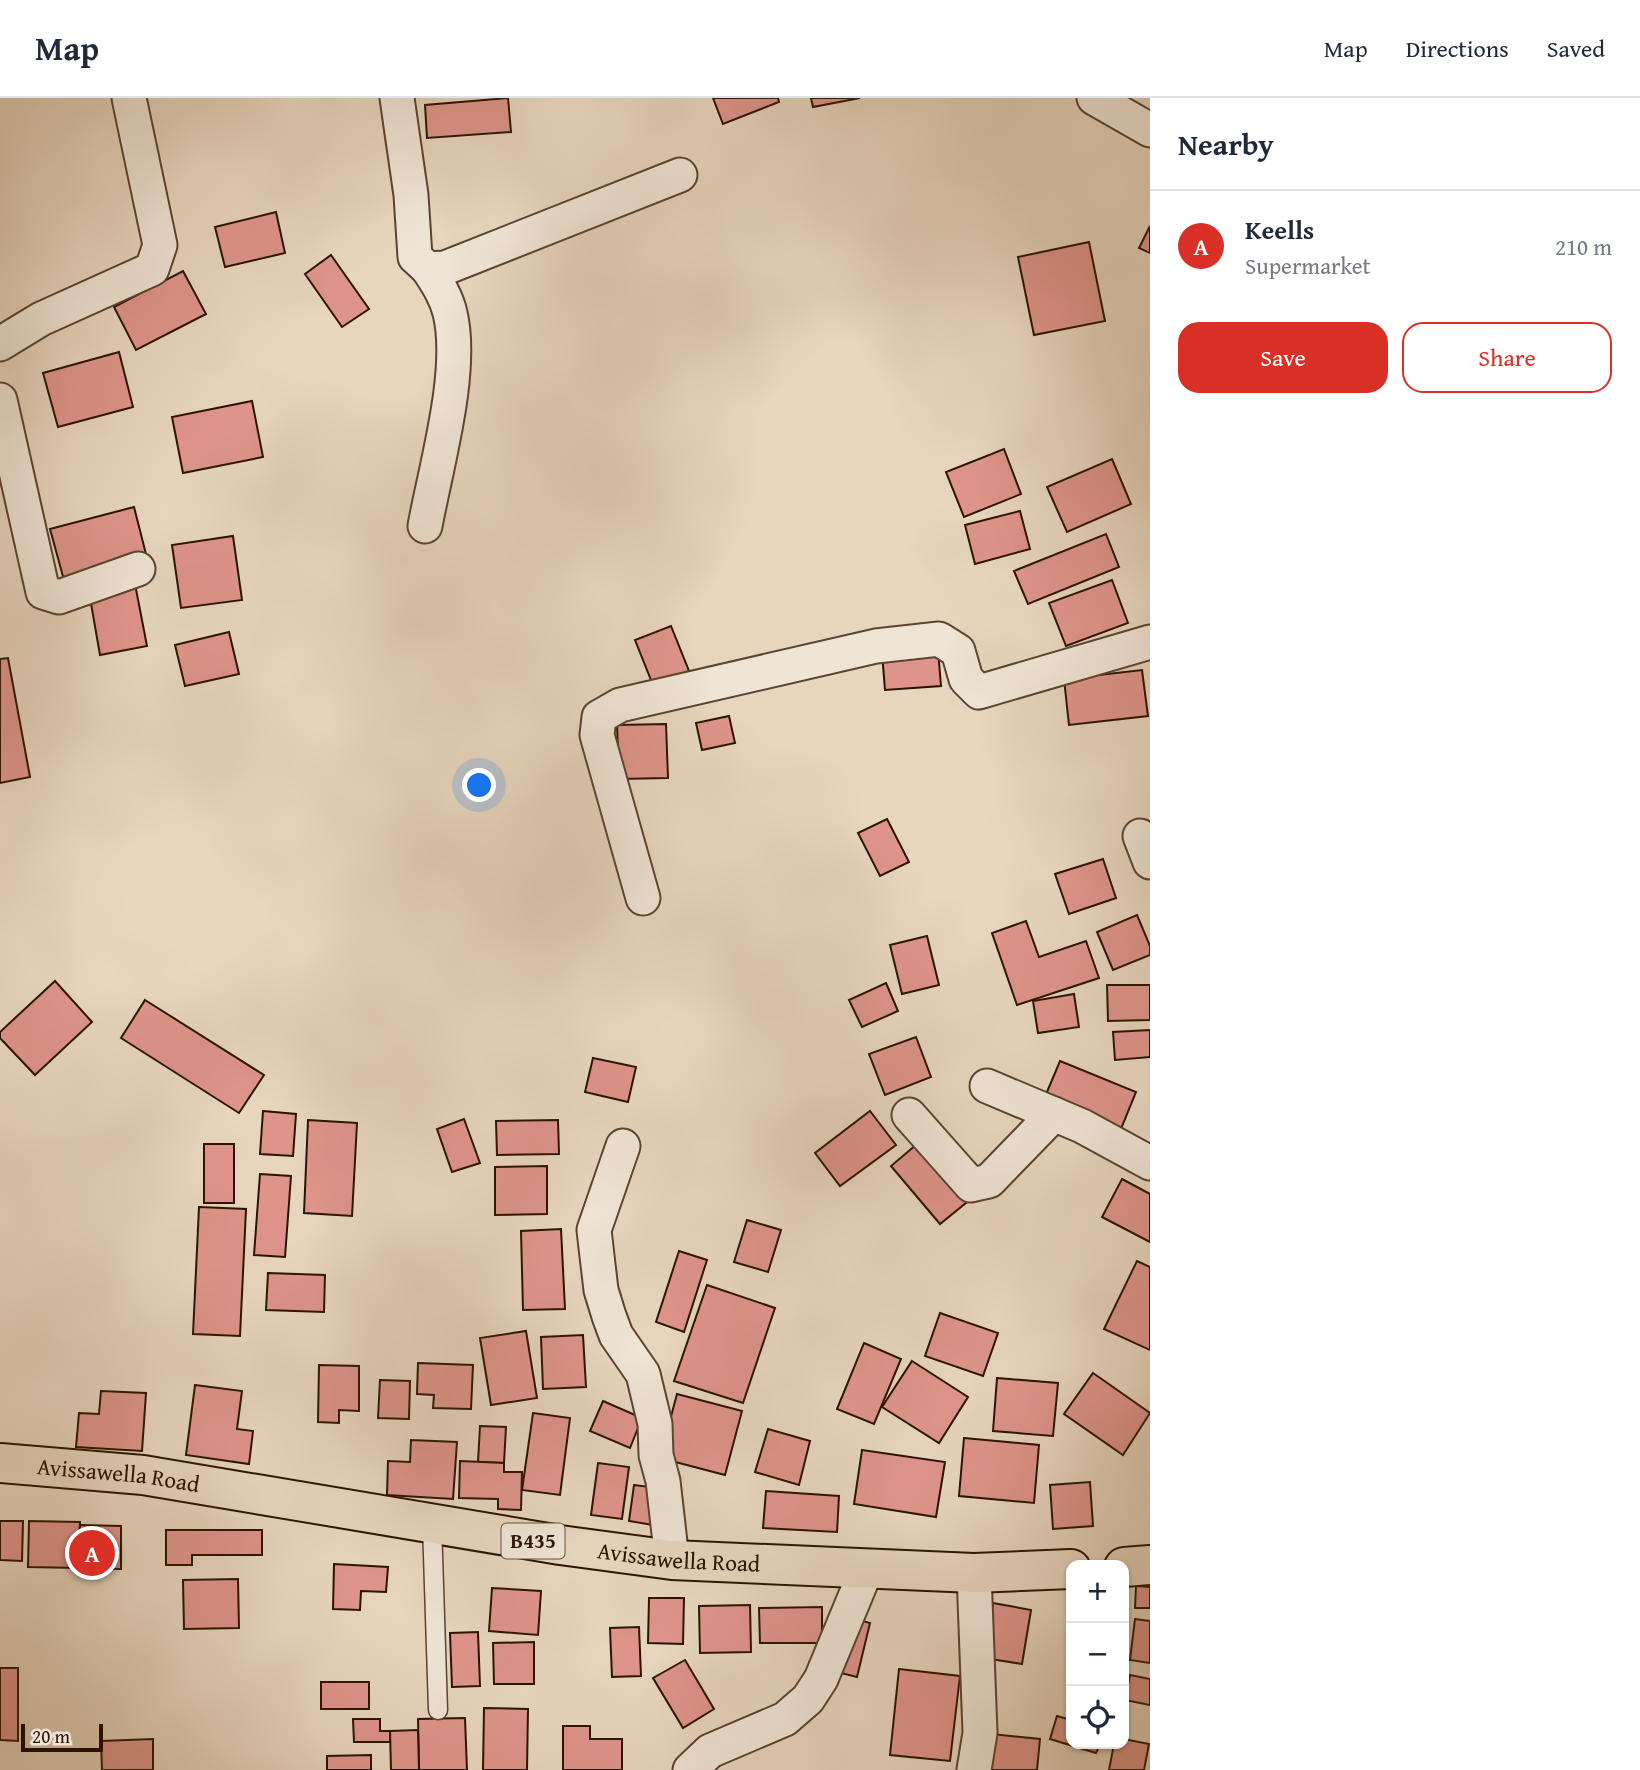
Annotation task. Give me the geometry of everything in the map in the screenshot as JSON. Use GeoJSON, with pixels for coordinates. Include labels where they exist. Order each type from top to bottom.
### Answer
{"type":"FeatureCollection","features":[{"type":"Feature","properties":{"kind":"main road","name":"Avissawella Road"},"geometry":{"type":"LineString","coordinates":[[0,1463],[143,1475],[432,1524],[672,1560],[974,1573],[1066,1569]]}},
{"type":"Feature","properties":{"kind":"main road"},"geometry":{"type":"LineString","coordinates":[[1129,1567],[1150,1565]]}},
{"type":"Feature","properties":{"kind":"street"},"geometry":{"type":"LineString","coordinates":[[0,344],[41,319],[152,269],[160,245],[129,98]]}},
{"type":"Feature","properties":{"kind":"street"},"geometry":{"type":"LineString","coordinates":[[397,98],[411,195],[415,257],[428,270],[444,295],[450,313],[452,374],[425,526]]}},
{"type":"Feature","properties":{"kind":"street"},"geometry":{"type":"LineString","coordinates":[[1094,98],[1150,130]]}},
{"type":"Feature","properties":{"kind":"street"},"geometry":{"type":"LineString","coordinates":[[428,270],[445,268],[680,175]]}},
{"type":"Feature","properties":{"kind":"street"},"geometry":{"type":"LineString","coordinates":[[0,400],[43,592],[59,597],[138,569]]}},
{"type":"Feature","properties":{"kind":"street"},"geometry":{"type":"LineString","coordinates":[[643,898],[597,735],[599,717],[620,705],[876,646],[939,639],[958,651],[966,679],[979,692],[1150,642]]}},
{"type":"Feature","properties":{"kind":"street"},"geometry":{"type":"LineString","coordinates":[[987,1086],[1149,1159]]}},
{"type":"Feature","properties":{"kind":"street"},"geometry":{"type":"LineString","coordinates":[[909,1115],[971,1185],[989,1181],[1054,1114]]}},
{"type":"Feature","properties":{"kind":"street"},"geometry":{"type":"LineString","coordinates":[[623,1146],[594,1230],[598,1268],[601,1290],[616,1335],[643,1374],[655,1424],[656,1455],[663,1481],[672,1560]]}},
{"type":"Feature","properties":{"kind":"street"},"geometry":{"type":"LineString","coordinates":[[690,1770],[710,1751],[785,1719],[808,1699],[821,1679],[867,1568]]}},
{"type":"Feature","properties":{"kind":"street"},"geometry":{"type":"LineString","coordinates":[[974,1573],[980,1733],[974,1770]]}},
{"type":"Feature","properties":{"kind":"lane"},"geometry":{"type":"LineString","coordinates":[[432,1524],[438,1710]]}},
{"type":"Feature","properties":{"kind":"building"},"geometry":{"type":"Polygon","coordinates":[[[508,98],[511,132],[427,138],[425,105],[508,98]]]}},
{"type":"Feature","properties":{"kind":"building"},"geometry":{"type":"Polygon","coordinates":[[[713,98],[778,98],[779,102],[723,124],[713,98]]]}},
{"type":"Feature","properties":{"kind":"building"},"geometry":{"type":"Polygon","coordinates":[[[811,98],[860,98],[813,107],[811,98]]]}},
{"type":"Feature","properties":{"kind":"building"},"geometry":{"type":"Polygon","coordinates":[[[276,212],[285,253],[225,267],[215,227],[276,212]]]}},
{"type":"Feature","properties":{"kind":"building"},"geometry":{"type":"Polygon","coordinates":[[[1150,226],[1150,253],[1139,248],[1150,226]]]}},
{"type":"Feature","properties":{"kind":"building"},"geometry":{"type":"Polygon","coordinates":[[[1089,242],[1105,321],[1034,335],[1018,257],[1089,242]]]}},
{"type":"Feature","properties":{"kind":"building"},"geometry":{"type":"Polygon","coordinates":[[[331,255],[369,309],[342,327],[305,274],[331,255]]]}},
{"type":"Feature","properties":{"kind":"building"},"geometry":{"type":"Polygon","coordinates":[[[183,271],[206,314],[136,350],[114,307],[183,271]]]}},
{"type":"Feature","properties":{"kind":"building"},"geometry":{"type":"Polygon","coordinates":[[[119,352],[133,407],[58,427],[43,373],[119,352]]]}},
{"type":"Feature","properties":{"kind":"building"},"geometry":{"type":"Polygon","coordinates":[[[252,401],[263,457],[183,473],[172,417],[252,401]]]}},
{"type":"Feature","properties":{"kind":"building"},"geometry":{"type":"Polygon","coordinates":[[[1004,449],[1021,494],[964,517],[946,472],[1004,449]]]}},
{"type":"Feature","properties":{"kind":"building"},"geometry":{"type":"Polygon","coordinates":[[[1112,459],[1131,504],[1067,532],[1047,487],[1112,459]]]}},
{"type":"Feature","properties":{"kind":"building"},"geometry":{"type":"Polygon","coordinates":[[[134,507],[147,558],[64,580],[50,529],[134,507]]]}},
{"type":"Feature","properties":{"kind":"building"},"geometry":{"type":"Polygon","coordinates":[[[1020,511],[1030,549],[975,564],[965,525],[1020,511]]]}},
{"type":"Feature","properties":{"kind":"building"},"geometry":{"type":"Polygon","coordinates":[[[1106,534],[1119,567],[1028,604],[1014,571],[1106,534]]]}},
{"type":"Feature","properties":{"kind":"building"},"geometry":{"type":"Polygon","coordinates":[[[233,536],[242,600],[181,608],[172,545],[233,536]]]}},
{"type":"Feature","properties":{"kind":"building"},"geometry":{"type":"Polygon","coordinates":[[[1112,580],[1128,623],[1066,646],[1049,603],[1112,580]]]}},
{"type":"Feature","properties":{"kind":"building"},"geometry":{"type":"Polygon","coordinates":[[[135,584],[147,646],[100,655],[89,592],[135,584]]]}},
{"type":"Feature","properties":{"kind":"building"},"geometry":{"type":"Polygon","coordinates":[[[671,626],[689,671],[653,685],[635,640],[671,626]]]}},
{"type":"Feature","properties":{"kind":"building"},"geometry":{"type":"Polygon","coordinates":[[[229,632],[239,674],[185,686],[175,645],[229,632]]]}},
{"type":"Feature","properties":{"kind":"building"},"geometry":{"type":"Polygon","coordinates":[[[938,650],[941,686],[885,690],[882,653],[938,650]]]}},
{"type":"Feature","properties":{"kind":"building"},"geometry":{"type":"Polygon","coordinates":[[[8,658],[30,777],[0,783],[0,659],[8,658]]]}},
{"type":"Feature","properties":{"kind":"building"},"geometry":{"type":"Polygon","coordinates":[[[1142,670],[1148,716],[1069,725],[1064,679],[1142,670]]]}},
{"type":"Feature","properties":{"kind":"building"},"geometry":{"type":"Polygon","coordinates":[[[729,716],[735,743],[702,750],[696,723],[729,716]]]}},
{"type":"Feature","properties":{"kind":"building"},"geometry":{"type":"Polygon","coordinates":[[[666,724],[668,778],[619,779],[617,725],[666,724]]]}},
{"type":"Feature","properties":{"kind":"building"},"geometry":{"type":"Polygon","coordinates":[[[887,819],[909,862],[880,876],[858,833],[887,819]]]}},
{"type":"Feature","properties":{"kind":"building"},"geometry":{"type":"Polygon","coordinates":[[[1103,859],[1116,898],[1069,914],[1055,874],[1103,859]]]}},
{"type":"Feature","properties":{"kind":"building"},"geometry":{"type":"Polygon","coordinates":[[[1137,915],[1150,946],[1150,955],[1113,970],[1097,932],[1137,915]]]}},
{"type":"Feature","properties":{"kind":"building"},"geometry":{"type":"Polygon","coordinates":[[[1026,921],[1039,957],[1086,941],[1099,978],[1017,1005],[992,933],[1026,921]]]}},
{"type":"Feature","properties":{"kind":"building"},"geometry":{"type":"Polygon","coordinates":[[[927,936],[939,985],[902,994],[890,945],[927,936]]]}},
{"type":"Feature","properties":{"kind":"building"},"geometry":{"type":"Polygon","coordinates":[[[55,981],[92,1022],[35,1075],[0,1038],[0,1032],[55,981]]]}},
{"type":"Feature","properties":{"kind":"building"},"geometry":{"type":"Polygon","coordinates":[[[886,983],[898,1011],[862,1027],[849,1000],[886,983]]]}},
{"type":"Feature","properties":{"kind":"building"},"geometry":{"type":"Polygon","coordinates":[[[1107,985],[1150,985],[1150,1020],[1108,1021],[1107,985]]]}},
{"type":"Feature","properties":{"kind":"building"},"geometry":{"type":"Polygon","coordinates":[[[1074,994],[1079,1027],[1038,1033],[1033,1001],[1074,994]]]}},
{"type":"Feature","properties":{"kind":"building"},"geometry":{"type":"Polygon","coordinates":[[[145,1000],[264,1075],[239,1113],[121,1038],[145,1000]]]}},
{"type":"Feature","properties":{"kind":"building"},"geometry":{"type":"Polygon","coordinates":[[[1150,1030],[1150,1057],[1115,1060],[1113,1032],[1150,1030]]]}},
{"type":"Feature","properties":{"kind":"building"},"geometry":{"type":"Polygon","coordinates":[[[916,1037],[931,1077],[885,1095],[869,1054],[916,1037]]]}},
{"type":"Feature","properties":{"kind":"building"},"geometry":{"type":"Polygon","coordinates":[[[593,1058],[636,1067],[628,1102],[585,1092],[593,1058]]]}},
{"type":"Feature","properties":{"kind":"building"},"geometry":{"type":"Polygon","coordinates":[[[1060,1061],[1136,1092],[1121,1129],[1044,1099],[1060,1061]]]}},
{"type":"Feature","properties":{"kind":"building"},"geometry":{"type":"Polygon","coordinates":[[[263,1111],[296,1114],[293,1156],[260,1154],[263,1111]]]}},
{"type":"Feature","properties":{"kind":"building"},"geometry":{"type":"Polygon","coordinates":[[[870,1111],[896,1145],[840,1186],[815,1153],[870,1111]]]}},
{"type":"Feature","properties":{"kind":"building"},"geometry":{"type":"Polygon","coordinates":[[[464,1119],[480,1163],[452,1172],[437,1129],[464,1119]]]}},
{"type":"Feature","properties":{"kind":"building"},"geometry":{"type":"Polygon","coordinates":[[[308,1120],[357,1123],[352,1216],[304,1213],[308,1120]]]}},
{"type":"Feature","properties":{"kind":"building"},"geometry":{"type":"Polygon","coordinates":[[[558,1120],[559,1154],[497,1155],[496,1121],[558,1120]]]}},
{"type":"Feature","properties":{"kind":"building"},"geometry":{"type":"Polygon","coordinates":[[[923,1139],[972,1198],[940,1224],[891,1166],[923,1139]]]}},
{"type":"Feature","properties":{"kind":"building"},"geometry":{"type":"Polygon","coordinates":[[[204,1144],[234,1144],[234,1203],[204,1203],[204,1144]]]}},
{"type":"Feature","properties":{"kind":"building"},"geometry":{"type":"Polygon","coordinates":[[[547,1166],[547,1214],[495,1215],[495,1167],[547,1166]]]}},
{"type":"Feature","properties":{"kind":"building"},"geometry":{"type":"Polygon","coordinates":[[[260,1174],[291,1176],[285,1257],[254,1255],[260,1174]]]}},
{"type":"Feature","properties":{"kind":"building"},"geometry":{"type":"Polygon","coordinates":[[[1122,1179],[1150,1194],[1150,1242],[1102,1217],[1122,1179]]]}},
{"type":"Feature","properties":{"kind":"building"},"geometry":{"type":"Polygon","coordinates":[[[199,1207],[246,1209],[240,1336],[193,1334],[199,1207]]]}},
{"type":"Feature","properties":{"kind":"building"},"geometry":{"type":"Polygon","coordinates":[[[747,1220],[781,1230],[768,1272],[734,1262],[747,1220]]]}},
{"type":"Feature","properties":{"kind":"building"},"geometry":{"type":"Polygon","coordinates":[[[561,1229],[565,1309],[523,1310],[521,1231],[561,1229]]]}},
{"type":"Feature","properties":{"kind":"building"},"geometry":{"type":"Polygon","coordinates":[[[679,1251],[707,1260],[684,1332],[656,1322],[679,1251]]]}},
{"type":"Feature","properties":{"kind":"building"},"geometry":{"type":"Polygon","coordinates":[[[1137,1261],[1150,1267],[1150,1350],[1104,1329],[1137,1261]]]}},
{"type":"Feature","properties":{"kind":"building"},"geometry":{"type":"Polygon","coordinates":[[[268,1273],[325,1275],[324,1312],[266,1310],[268,1273]]]}},
{"type":"Feature","properties":{"kind":"building"},"geometry":{"type":"Polygon","coordinates":[[[707,1285],[775,1308],[743,1403],[674,1381],[707,1285]]]}},
{"type":"Feature","properties":{"kind":"building"},"geometry":{"type":"Polygon","coordinates":[[[940,1313],[998,1333],[983,1376],[925,1356],[940,1313]]]}},
{"type":"Feature","properties":{"kind":"building"},"geometry":{"type":"Polygon","coordinates":[[[526,1331],[537,1398],[491,1405],[480,1338],[526,1331]]]}},
{"type":"Feature","properties":{"kind":"building"},"geometry":{"type":"Polygon","coordinates":[[[583,1335],[586,1387],[543,1389],[541,1337],[583,1335]]]}},
{"type":"Feature","properties":{"kind":"building"},"geometry":{"type":"Polygon","coordinates":[[[864,1343],[901,1359],[874,1424],[837,1409],[864,1343]]]}},
{"type":"Feature","properties":{"kind":"building"},"geometry":{"type":"Polygon","coordinates":[[[912,1361],[968,1397],[939,1443],[882,1407],[912,1361]]]}},
{"type":"Feature","properties":{"kind":"building"},"geometry":{"type":"Polygon","coordinates":[[[418,1363],[473,1365],[471,1409],[433,1408],[434,1395],[417,1394],[418,1363]]]}},
{"type":"Feature","properties":{"kind":"building"},"geometry":{"type":"Polygon","coordinates":[[[319,1365],[359,1366],[359,1411],[339,1410],[339,1423],[318,1422],[319,1365]]]}},
{"type":"Feature","properties":{"kind":"building"},"geometry":{"type":"Polygon","coordinates":[[[1093,1373],[1150,1413],[1123,1455],[1064,1414],[1093,1373]]]}},
{"type":"Feature","properties":{"kind":"building"},"geometry":{"type":"Polygon","coordinates":[[[997,1378],[1058,1383],[1053,1436],[993,1431],[997,1378]]]}},
{"type":"Feature","properties":{"kind":"building"},"geometry":{"type":"Polygon","coordinates":[[[380,1380],[410,1381],[409,1419],[378,1418],[380,1380]]]}},
{"type":"Feature","properties":{"kind":"building"},"geometry":{"type":"Polygon","coordinates":[[[195,1385],[242,1391],[237,1429],[253,1431],[249,1464],[186,1455],[195,1385]]]}},
{"type":"Feature","properties":{"kind":"building"},"geometry":{"type":"Polygon","coordinates":[[[101,1391],[146,1393],[142,1451],[76,1447],[79,1413],[99,1414],[101,1391]]]}},
{"type":"Feature","properties":{"kind":"building"},"geometry":{"type":"Polygon","coordinates":[[[677,1394],[742,1411],[725,1475],[660,1458],[677,1394]]]}},
{"type":"Feature","properties":{"kind":"building"},"geometry":{"type":"Polygon","coordinates":[[[603,1401],[642,1418],[630,1448],[590,1431],[603,1401]]]}},
{"type":"Feature","properties":{"kind":"building"},"geometry":{"type":"Polygon","coordinates":[[[533,1413],[570,1418],[560,1495],[522,1490],[533,1413]]]}},
{"type":"Feature","properties":{"kind":"building"},"geometry":{"type":"Polygon","coordinates":[[[480,1426],[506,1427],[504,1463],[478,1462],[480,1426]]]}},
{"type":"Feature","properties":{"kind":"building"},"geometry":{"type":"Polygon","coordinates":[[[768,1429],[810,1441],[799,1485],[755,1472],[768,1429]]]}},
{"type":"Feature","properties":{"kind":"building"},"geometry":{"type":"Polygon","coordinates":[[[964,1438],[1039,1445],[1034,1503],[959,1496],[964,1438]]]}},
{"type":"Feature","properties":{"kind":"building"},"geometry":{"type":"Polygon","coordinates":[[[411,1440],[457,1442],[453,1499],[387,1495],[388,1461],[410,1462],[411,1440]]]}},
{"type":"Feature","properties":{"kind":"building"},"geometry":{"type":"Polygon","coordinates":[[[862,1450],[945,1462],[936,1517],[854,1504],[862,1450]]]}},
{"type":"Feature","properties":{"kind":"building"},"geometry":{"type":"Polygon","coordinates":[[[460,1461],[504,1463],[504,1472],[522,1472],[521,1510],[498,1509],[498,1499],[459,1498],[460,1461]]]}},
{"type":"Feature","properties":{"kind":"building"},"geometry":{"type":"Polygon","coordinates":[[[598,1463],[629,1467],[622,1519],[591,1515],[598,1463]]]}},
{"type":"Feature","properties":{"kind":"building"},"geometry":{"type":"Polygon","coordinates":[[[1090,1482],[1093,1526],[1053,1529],[1050,1485],[1090,1482]]]}},
{"type":"Feature","properties":{"kind":"building"},"geometry":{"type":"Polygon","coordinates":[[[634,1485],[658,1488],[653,1525],[629,1521],[634,1485]]]}},
{"type":"Feature","properties":{"kind":"building"},"geometry":{"type":"Polygon","coordinates":[[[766,1491],[839,1496],[837,1532],[763,1528],[766,1491]]]}},
{"type":"Feature","properties":{"kind":"building"},"geometry":{"type":"Polygon","coordinates":[[[0,1521],[23,1521],[22,1561],[0,1560],[0,1521]]]}},
{"type":"Feature","properties":{"kind":"building"},"geometry":{"type":"Polygon","coordinates":[[[29,1521],[80,1522],[78,1568],[28,1567],[29,1521]]]}},
{"type":"Feature","properties":{"kind":"building"},"geometry":{"type":"Polygon","coordinates":[[[80,1525],[121,1526],[121,1569],[78,1568],[80,1525]]]}},
{"type":"Feature","properties":{"kind":"building"},"geometry":{"type":"Polygon","coordinates":[[[166,1530],[262,1530],[262,1555],[192,1555],[192,1565],[166,1565],[166,1530]]]}},
{"type":"Feature","properties":{"kind":"building"},"geometry":{"type":"Polygon","coordinates":[[[334,1564],[388,1567],[386,1592],[361,1591],[360,1610],[333,1609],[334,1564]]]}},
{"type":"Feature","properties":{"kind":"building"},"geometry":{"type":"Polygon","coordinates":[[[238,1579],[239,1628],[184,1629],[183,1580],[238,1579]]]}},
{"type":"Feature","properties":{"kind":"building"},"geometry":{"type":"Polygon","coordinates":[[[1136,1586],[1150,1587],[1150,1608],[1135,1608],[1136,1586]]]}},
{"type":"Feature","properties":{"kind":"building"},"geometry":{"type":"Polygon","coordinates":[[[492,1588],[541,1591],[538,1635],[489,1631],[492,1588]]]}},
{"type":"Feature","properties":{"kind":"building"},"geometry":{"type":"Polygon","coordinates":[[[649,1598],[684,1598],[683,1644],[648,1643],[649,1598]]]}},
{"type":"Feature","properties":{"kind":"building"},"geometry":{"type":"Polygon","coordinates":[[[993,1603],[1031,1610],[1022,1664],[984,1658],[993,1603]]]}},
{"type":"Feature","properties":{"kind":"building"},"geometry":{"type":"Polygon","coordinates":[[[750,1605],[751,1652],[700,1653],[699,1606],[750,1605]]]}},
{"type":"Feature","properties":{"kind":"building"},"geometry":{"type":"Polygon","coordinates":[[[822,1607],[822,1643],[760,1643],[759,1608],[822,1607]]]}},
{"type":"Feature","properties":{"kind":"building"},"geometry":{"type":"Polygon","coordinates":[[[855,1619],[870,1623],[857,1677],[841,1673],[855,1619]]]}},
{"type":"Feature","properties":{"kind":"building"},"geometry":{"type":"Polygon","coordinates":[[[1135,1619],[1150,1621],[1150,1663],[1130,1660],[1135,1619]]]}},
{"type":"Feature","properties":{"kind":"building"},"geometry":{"type":"Polygon","coordinates":[[[639,1627],[641,1676],[612,1677],[610,1628],[639,1627]]]}},
{"type":"Feature","properties":{"kind":"building"},"geometry":{"type":"Polygon","coordinates":[[[478,1632],[480,1686],[452,1687],[450,1633],[478,1632]]]}},
{"type":"Feature","properties":{"kind":"building"},"geometry":{"type":"Polygon","coordinates":[[[534,1642],[534,1684],[494,1684],[493,1643],[534,1642]]]}},
{"type":"Feature","properties":{"kind":"building"},"geometry":{"type":"Polygon","coordinates":[[[685,1660],[714,1709],[683,1728],[653,1678],[685,1660]]]}},
{"type":"Feature","properties":{"kind":"building"},"geometry":{"type":"Polygon","coordinates":[[[0,1668],[18,1668],[18,1741],[0,1740],[0,1668]]]}},
{"type":"Feature","properties":{"kind":"building"},"geometry":{"type":"Polygon","coordinates":[[[899,1669],[960,1676],[950,1761],[890,1755],[899,1669]]]}},
{"type":"Feature","properties":{"kind":"building"},"geometry":{"type":"Polygon","coordinates":[[[1130,1675],[1150,1679],[1150,1705],[1129,1701],[1130,1675]]]}},
{"type":"Feature","properties":{"kind":"building"},"geometry":{"type":"Polygon","coordinates":[[[321,1682],[369,1682],[369,1709],[321,1709],[321,1682]]]}},
{"type":"Feature","properties":{"kind":"building"},"geometry":{"type":"Polygon","coordinates":[[[484,1708],[528,1709],[527,1770],[483,1770],[484,1708]]]}},
{"type":"Feature","properties":{"kind":"building"},"geometry":{"type":"Polygon","coordinates":[[[1057,1716],[1066,1719],[1066,1744],[1050,1739],[1057,1716]]]}},
{"type":"Feature","properties":{"kind":"building"},"geometry":{"type":"Polygon","coordinates":[[[465,1718],[467,1770],[419,1770],[418,1719],[465,1718]]]}},
{"type":"Feature","properties":{"kind":"building"},"geometry":{"type":"Polygon","coordinates":[[[353,1719],[380,1719],[380,1731],[390,1731],[390,1742],[354,1742],[353,1719]]]}},
{"type":"Feature","properties":{"kind":"building"},"geometry":{"type":"Polygon","coordinates":[[[563,1726],[590,1726],[590,1739],[622,1739],[622,1770],[563,1770],[563,1726]]]}},
{"type":"Feature","properties":{"kind":"building"},"geometry":{"type":"Polygon","coordinates":[[[418,1730],[419,1770],[391,1770],[390,1731],[418,1730]]]}},
{"type":"Feature","properties":{"kind":"building"},"geometry":{"type":"Polygon","coordinates":[[[991,1734],[1040,1739],[1037,1770],[987,1770],[991,1734]]]}},
{"type":"Feature","properties":{"kind":"building"},"geometry":{"type":"Polygon","coordinates":[[[153,1739],[153,1770],[102,1770],[101,1741],[153,1739]]]}},
{"type":"Feature","properties":{"kind":"building"},"geometry":{"type":"Polygon","coordinates":[[[1129,1740],[1149,1744],[1144,1770],[1109,1770],[1113,1749],[1129,1749],[1129,1740]]]}},
{"type":"Feature","properties":{"kind":"building"},"geometry":{"type":"Polygon","coordinates":[[[371,1755],[371,1770],[327,1770],[327,1756],[371,1755]]]}},
{"type":"Feature","properties":{"kind":"place","name":"Keells"},"geometry":{"type":"Point","coordinates":[92,1553]}}]}
